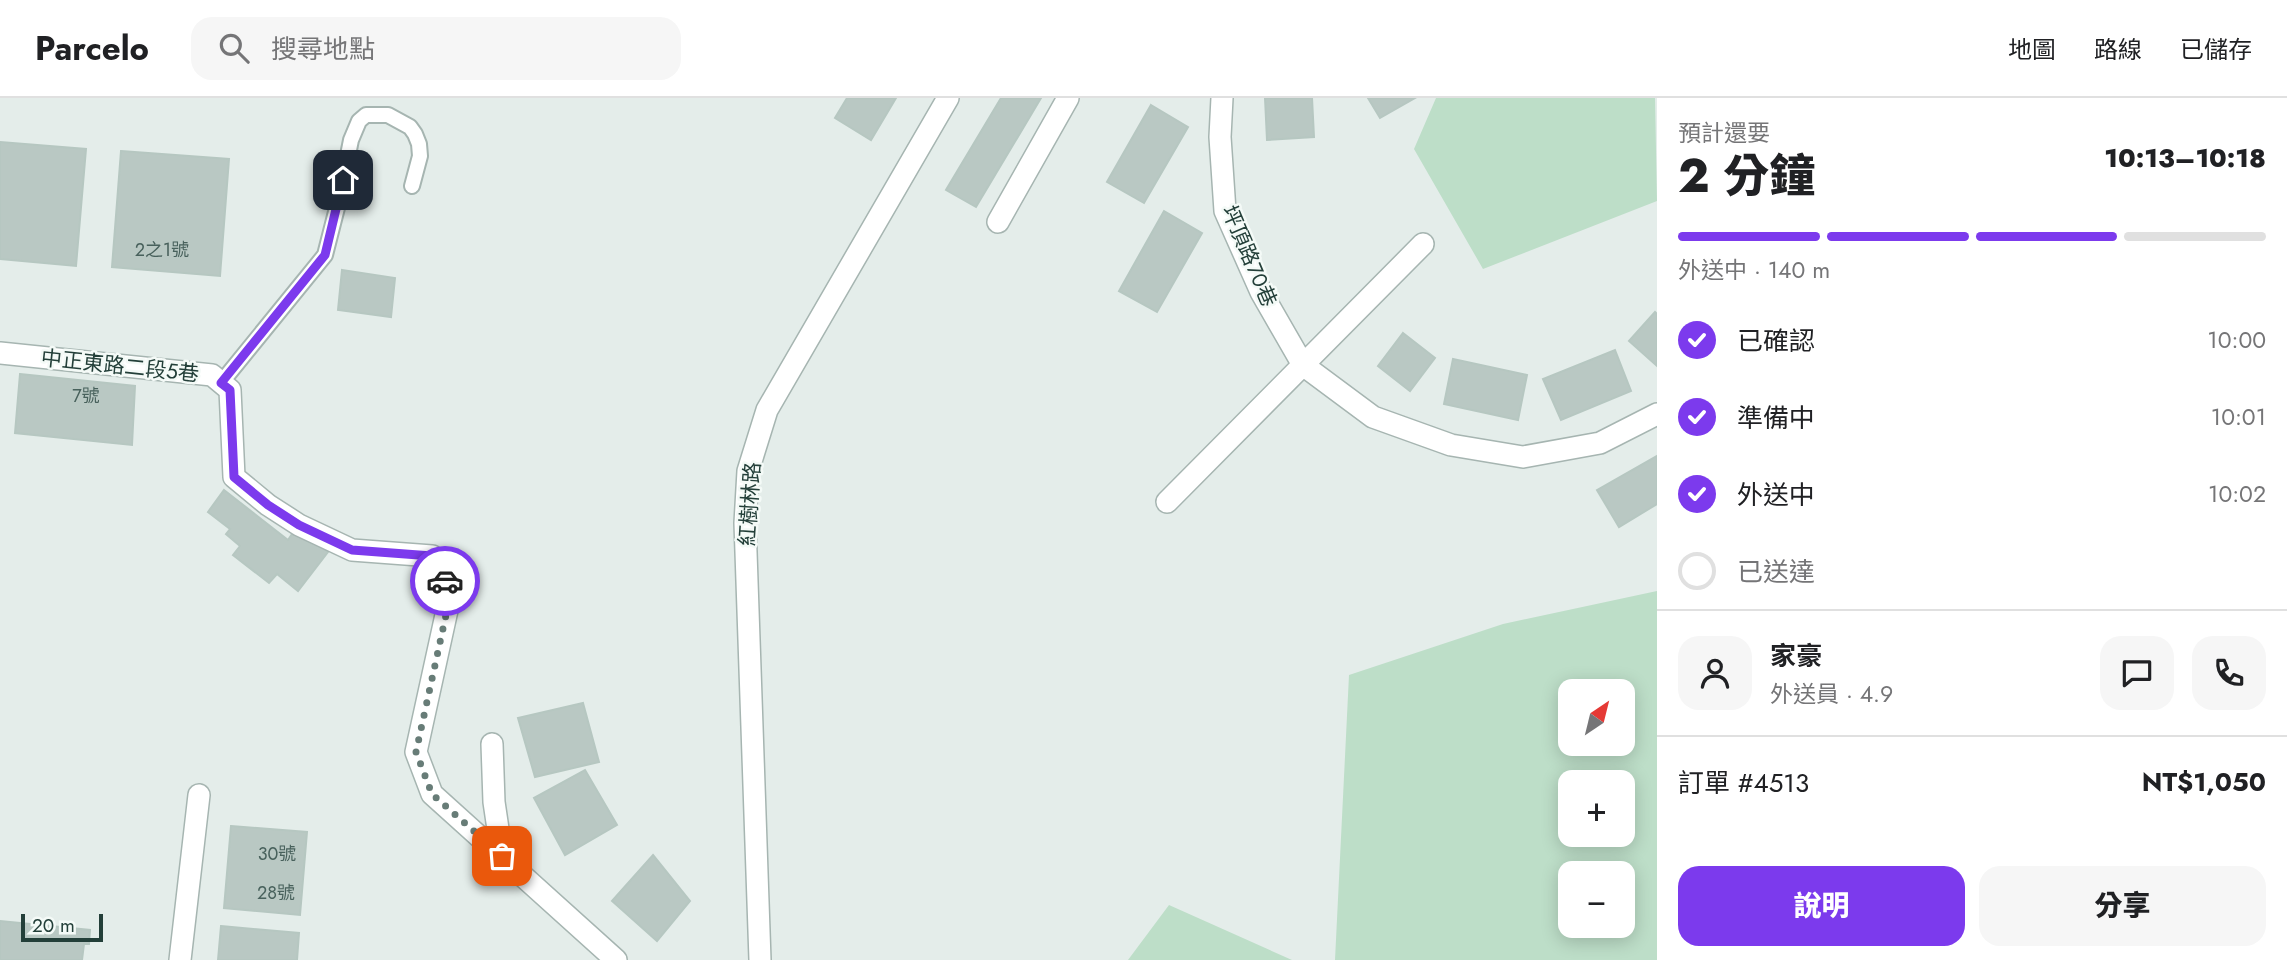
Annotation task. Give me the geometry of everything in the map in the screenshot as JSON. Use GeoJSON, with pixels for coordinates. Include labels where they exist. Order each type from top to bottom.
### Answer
{"type":"FeatureCollection","features":[{"type":"Feature","properties":{"kind":"street","name":"紅樹林路"},"geometry":{"type":"LineString","coordinates":[[760,960],[745,523],[748,471],[767,410],[948,98]]}},
{"type":"Feature","properties":{"kind":"street"},"geometry":{"type":"LineString","coordinates":[[998,222],[1068,98]]}},
{"type":"Feature","properties":{"kind":"street","name":"坪頂路70巷"},"geometry":{"type":"LineString","coordinates":[[1222,98],[1220,137],[1225,211],[1261,292],[1303,365],[1373,417],[1451,445],[1523,457],[1600,443],[1657,414]]}},
{"type":"Feature","properties":{"kind":"street"},"geometry":{"type":"LineString","coordinates":[[1167,502],[1423,244]]}},
{"type":"Feature","properties":{"kind":"street","name":"中正東路二段5巷"},"geometry":{"type":"LineString","coordinates":[[0,353],[212,375],[230,390],[234,477],[268,505],[299,525],[352,550],[432,556],[451,592],[416,752],[432,794],[616,960]]}},
{"type":"Feature","properties":{"kind":"street"},"geometry":{"type":"LineString","coordinates":[[492,744],[494,802],[502,856]]}},
{"type":"Feature","properties":{"kind":"street"},"geometry":{"type":"LineString","coordinates":[[180,960],[199,795]]}},
{"type":"Feature","properties":{"kind":"lane"},"geometry":{"type":"LineString","coordinates":[[221,383],[325,255],[351,140],[359,121],[366,115],[388,114],[415,134],[419,144],[419,156],[412,186]]}},
{"type":"Feature","properties":{"kind":"green space"},"geometry":{"type":"Polygon","coordinates":[[[1436,98],[1655,98],[1657,201],[1483,269],[1414,149],[1436,98]]]}},
{"type":"Feature","properties":{"kind":"green space"},"geometry":{"type":"Polygon","coordinates":[[[1657,591],[1657,960],[1335,960],[1349,675],[1503,624],[1657,591]]]}},
{"type":"Feature","properties":{"kind":"green space"},"geometry":{"type":"Polygon","coordinates":[[[1169,905],[1292,960],[1128,960],[1169,905]]]}},
{"type":"Feature","properties":{"kind":"building"},"geometry":{"type":"Polygon","coordinates":[[[847,98],[896,98],[871,140],[835,118],[847,98]]]}},
{"type":"Feature","properties":{"kind":"building"},"geometry":{"type":"Polygon","coordinates":[[[1001,98],[1041,98],[976,207],[946,190],[1001,98]]]}},
{"type":"Feature","properties":{"kind":"building"},"geometry":{"type":"Polygon","coordinates":[[[1265,98],[1312,98],[1314,137],[1267,140],[1265,98]]]}},
{"type":"Feature","properties":{"kind":"building"},"geometry":{"type":"Polygon","coordinates":[[[1368,98],[1415,98],[1380,118],[1368,98]]]}},
{"type":"Feature","properties":{"kind":"building"},"geometry":{"type":"Polygon","coordinates":[[[1151,105],[1188,127],[1144,203],[1107,182],[1151,105]]]}},
{"type":"Feature","properties":{"kind":"building"},"geometry":{"type":"Polygon","coordinates":[[[0,142],[86,149],[76,266],[0,259],[0,142]]]}},
{"type":"Feature","properties":{"kind":"building"},"geometry":{"type":"Polygon","coordinates":[[[121,151],[229,159],[220,276],[112,267],[121,151]]]}},
{"type":"Feature","properties":{"kind":"building"},"geometry":{"type":"Polygon","coordinates":[[[1164,211],[1202,233],[1157,312],[1119,291],[1164,211]]]}},
{"type":"Feature","properties":{"kind":"building"},"geometry":{"type":"Polygon","coordinates":[[[342,270],[395,278],[391,317],[338,310],[342,270]]]}},
{"type":"Feature","properties":{"kind":"building"},"geometry":{"type":"Polygon","coordinates":[[[1655,312],[1657,314],[1657,366],[1629,341],[1655,312]]]}},
{"type":"Feature","properties":{"kind":"building"},"geometry":{"type":"Polygon","coordinates":[[[1403,333],[1435,358],[1410,391],[1378,366],[1403,333]]]}},
{"type":"Feature","properties":{"kind":"building"},"geometry":{"type":"Polygon","coordinates":[[[1615,350],[1631,391],[1561,420],[1543,379],[1615,350]]]}},
{"type":"Feature","properties":{"kind":"building"},"geometry":{"type":"Polygon","coordinates":[[[1453,359],[1527,375],[1518,420],[1444,404],[1453,359]]]}},
{"type":"Feature","properties":{"kind":"building"},"geometry":{"type":"Polygon","coordinates":[[[20,374],[135,386],[132,445],[15,433],[20,374]]]}},
{"type":"Feature","properties":{"kind":"building"},"geometry":{"type":"Polygon","coordinates":[[[1657,456],[1657,504],[1619,527],[1597,490],[1657,456]]]}},
{"type":"Feature","properties":{"kind":"building"},"geometry":{"type":"Polygon","coordinates":[[[224,490],[288,540],[296,528],[328,552],[298,591],[277,574],[269,583],[233,555],[240,546],[226,534],[230,529],[208,512],[224,490]]]}},
{"type":"Feature","properties":{"kind":"building"},"geometry":{"type":"Polygon","coordinates":[[[583,703],[599,762],[535,777],[518,718],[583,703]]]}},
{"type":"Feature","properties":{"kind":"building"},"geometry":{"type":"Polygon","coordinates":[[[585,770],[617,825],[565,855],[534,798],[585,770]]]}},
{"type":"Feature","properties":{"kind":"building"},"geometry":{"type":"Polygon","coordinates":[[[231,826],[307,832],[300,915],[224,908],[231,826]]]}},
{"type":"Feature","properties":{"kind":"building"},"geometry":{"type":"Polygon","coordinates":[[[653,855],[690,901],[657,941],[612,901],[653,855]]]}},
{"type":"Feature","properties":{"kind":"building"},"geometry":{"type":"Polygon","coordinates":[[[0,921],[90,930],[89,944],[84,944],[82,960],[0,960],[0,921]]]}},
{"type":"Feature","properties":{"kind":"building"},"geometry":{"type":"Polygon","coordinates":[[[221,926],[299,933],[297,960],[218,960],[221,926]]]}},
{"type":"Feature","properties":{"kind":"way so far"},"geometry":{"type":"LineString","coordinates":[[445,581],[451,592],[416,752],[432,794],[502,856]]}},
{"type":"Feature","properties":{"kind":"route"},"geometry":{"type":"LineString","coordinates":[[343,180],[325,255],[221,383],[230,390],[234,477],[268,505],[299,525],[352,550],[432,556],[445,581]]}}]}
